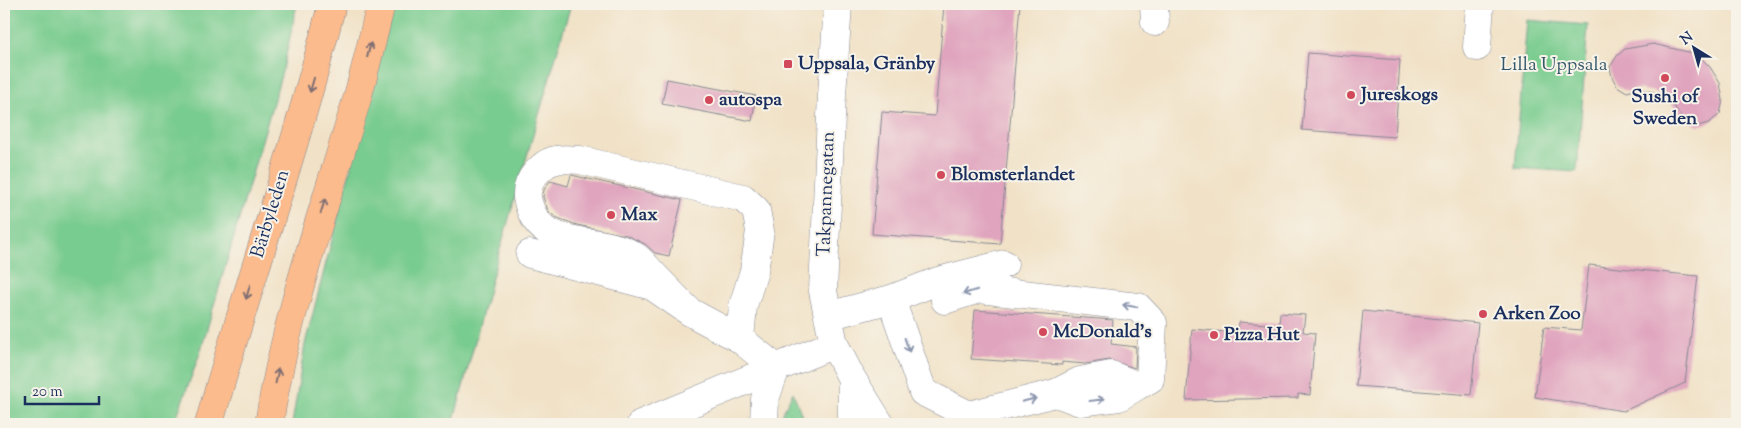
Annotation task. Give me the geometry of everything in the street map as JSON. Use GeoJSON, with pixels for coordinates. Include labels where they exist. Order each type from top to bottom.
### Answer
{"type":"FeatureCollection","features":[{"type":"Feature","properties":{"kind":"main road","name":"Bärbyleden"},"geometry":{"type":"LineString","coordinates":[[209,424],[262,245],[313,83],[332,4]]}},
{"type":"Feature","properties":{"kind":"main road"},"geometry":{"type":"LineString","coordinates":[[269,424],[277,374],[301,280],[358,97],[380,4]]}},
{"type":"Feature","properties":{"kind":"street","name":"Takpannegatan"},"geometry":{"type":"LineString","coordinates":[[838,4],[831,104],[823,291],[834,344],[852,379],[880,424]]}},
{"type":"Feature","properties":{"kind":"street"},"geometry":{"type":"LineString","coordinates":[[1477,47],[1480,4]]}},
{"type":"Feature","properties":{"kind":"street"},"geometry":{"type":"LineString","coordinates":[[690,312],[638,258],[624,250],[604,244],[553,235],[539,224],[530,212],[526,193],[532,178],[542,167],[557,158],[580,160],[743,198],[756,210],[760,231],[754,271],[743,306],[740,339]]}},
{"type":"Feature","properties":{"kind":"street"},"geometry":{"type":"LineString","coordinates":[[530,254],[652,286],[690,312],[740,339],[776,368]]}},
{"type":"Feature","properties":{"kind":"street"},"geometry":{"type":"LineString","coordinates":[[828,316],[891,299],[938,281],[1004,264]]}},
{"type":"Feature","properties":{"kind":"street"},"geometry":{"type":"LineString","coordinates":[[891,299],[923,392],[969,414],[1056,393],[1080,380],[1111,375],[1137,386],[1150,379],[1153,322],[1138,307],[979,289],[945,300]]}},
{"type":"Feature","properties":{"kind":"street"},"geometry":{"type":"LineString","coordinates":[[641,424],[834,344]]}},
{"type":"Feature","properties":{"kind":"street"},"geometry":{"type":"LineString","coordinates":[[764,424],[765,399],[776,368]]}},
{"type":"Feature","properties":{"kind":"street","name":"Takpannegatan"},"geometry":{"type":"LineString","coordinates":[[852,379],[852,424]]}},
{"type":"Feature","properties":{"kind":"green space"},"geometry":{"type":"Polygon","coordinates":[[[4,4],[297,4],[284,65],[200,353],[174,424],[4,424],[4,4]]]}},
{"type":"Feature","properties":{"kind":"green space"},"geometry":{"type":"Polygon","coordinates":[[[393,4],[571,4],[494,270],[453,424],[292,424],[305,344],[393,4]]]}},
{"type":"Feature","properties":{"kind":"green space","name":"Lilla Uppsala"},"geometry":{"type":"Polygon","coordinates":[[[1527,20],[1588,25],[1577,172],[1515,168],[1527,20]]]}},
{"type":"Feature","properties":{"kind":"green space"},"geometry":{"type":"Polygon","coordinates":[[[793,392],[805,424],[779,424],[779,420],[793,392]]]}},
{"type":"Feature","properties":{"kind":"building","name":"Blomsterlandet"},"geometry":{"type":"Polygon","coordinates":[[[944,4],[1020,4],[1000,244],[872,234],[882,112],[935,116],[944,4]]]}},
{"type":"Feature","properties":{"kind":"building"},"geometry":{"type":"Polygon","coordinates":[[[1653,44],[1697,54],[1710,67],[1720,83],[1723,100],[1720,114],[1709,123],[1697,126],[1682,117],[1670,101],[1654,92],[1638,89],[1627,92],[1617,86],[1612,77],[1610,67],[1617,56],[1625,49],[1653,44]]]}},
{"type":"Feature","properties":{"kind":"building","name":"Jureskogs"},"geometry":{"type":"Polygon","coordinates":[[[1308,53],[1400,60],[1395,137],[1302,130],[1308,53]]]}},
{"type":"Feature","properties":{"kind":"building","name":"autospa"},"geometry":{"type":"Polygon","coordinates":[[[667,79],[756,96],[752,121],[662,104],[667,79]]]}},
{"type":"Feature","properties":{"kind":"building","name":"Max"},"geometry":{"type":"Polygon","coordinates":[[[571,175],[682,200],[669,256],[655,253],[645,244],[626,235],[577,225],[555,217],[548,210],[543,197],[544,190],[550,181],[568,186],[571,175]]]}},
{"type":"Feature","properties":{"kind":"building"},"geometry":{"type":"Polygon","coordinates":[[[1589,265],[1698,276],[1685,383],[1624,411],[1535,397],[1544,327],[1581,330],[1589,265]]]}},
{"type":"Feature","properties":{"kind":"building","name":"McDonald's"},"geometry":{"type":"Polygon","coordinates":[[[975,310],[1113,320],[1111,344],[1136,347],[1135,368],[1109,360],[1085,364],[1062,362],[1062,365],[971,359],[975,310]]]}},
{"type":"Feature","properties":{"kind":"building"},"geometry":{"type":"Polygon","coordinates":[[[1363,311],[1478,323],[1471,395],[1356,386],[1363,311]]]}},
{"type":"Feature","properties":{"kind":"building"},"geometry":{"type":"Polygon","coordinates":[[[1280,313],[1305,315],[1303,332],[1315,333],[1310,395],[1298,394],[1298,398],[1186,400],[1192,329],[1238,333],[1239,322],[1279,325],[1280,313]]]}},
{"type":"Feature","properties":{"kind":"place","name":"Uppsala, Gränby"},"geometry":{"type":"Point","coordinates":[788,64]}},
{"type":"Feature","properties":{"kind":"place","name":"Sushi of Sweden"},"geometry":{"type":"Point","coordinates":[1665,78]}},
{"type":"Feature","properties":{"kind":"place","name":"Jureskogs"},"geometry":{"type":"Point","coordinates":[1351,95]}},
{"type":"Feature","properties":{"kind":"place","name":"autospa"},"geometry":{"type":"Point","coordinates":[709,100]}},
{"type":"Feature","properties":{"kind":"place","name":"Blomsterlandet"},"geometry":{"type":"Point","coordinates":[941,175]}},
{"type":"Feature","properties":{"kind":"place","name":"Max"},"geometry":{"type":"Point","coordinates":[611,215]}},
{"type":"Feature","properties":{"kind":"place","name":"Arken Zoo"},"geometry":{"type":"Point","coordinates":[1483,314]}},
{"type":"Feature","properties":{"kind":"place","name":"McDonald's"},"geometry":{"type":"Point","coordinates":[1043,332]}},
{"type":"Feature","properties":{"kind":"place","name":"Pizza Hut"},"geometry":{"type":"Point","coordinates":[1214,335]}}]}
